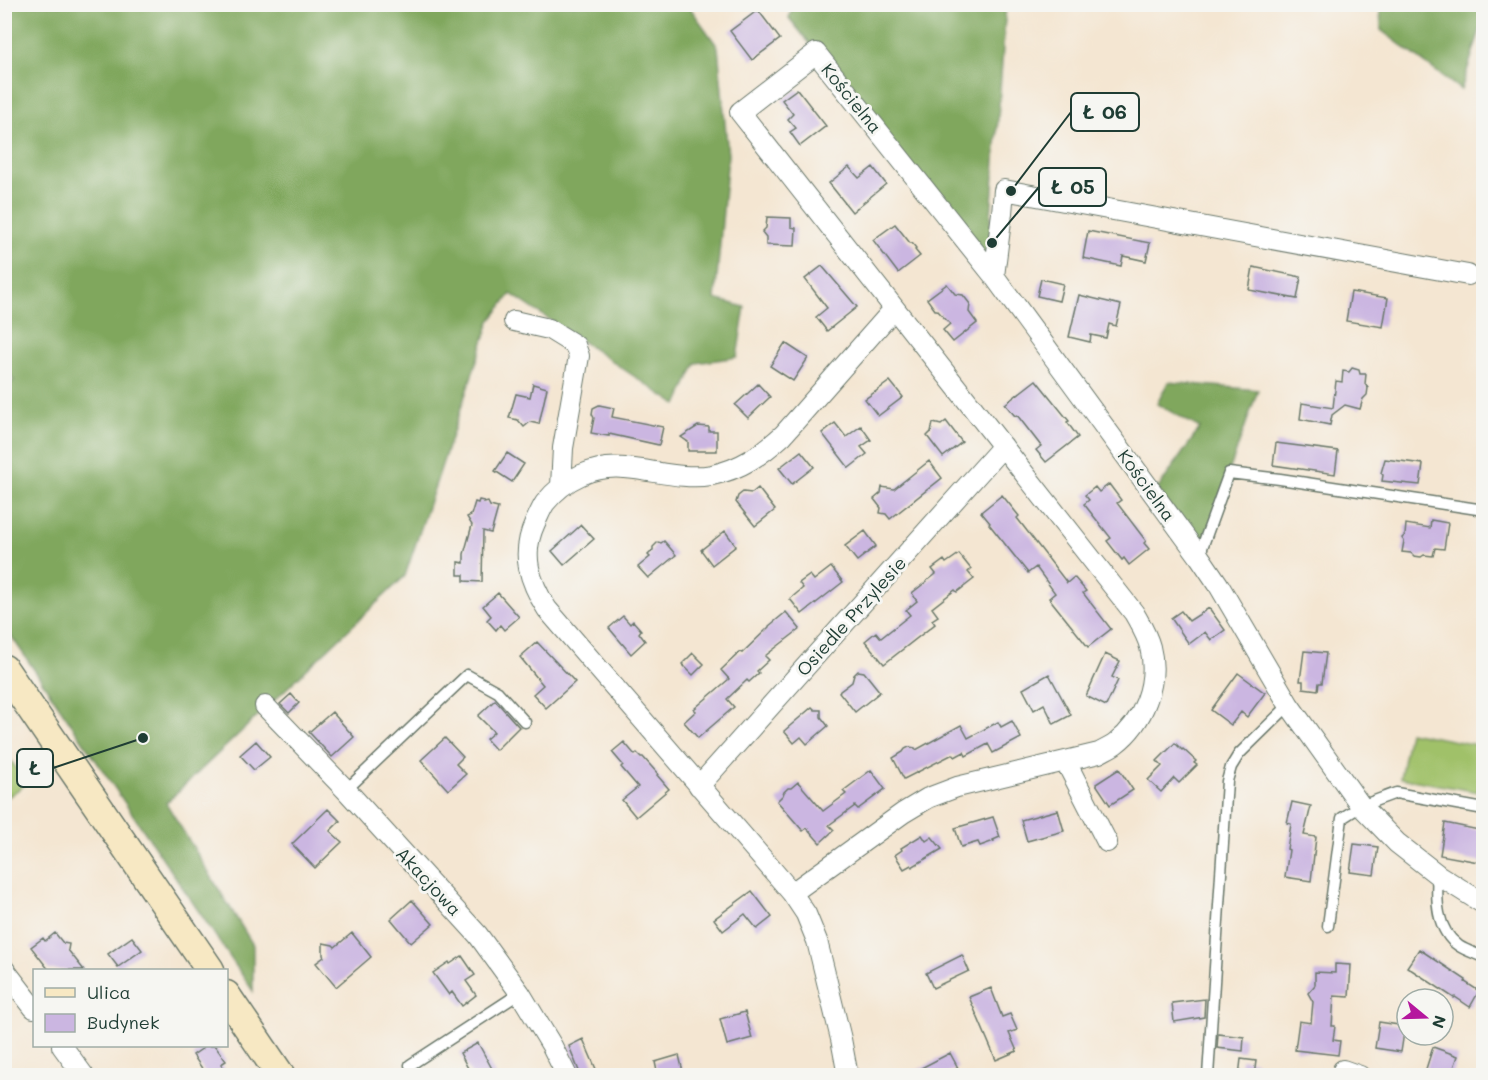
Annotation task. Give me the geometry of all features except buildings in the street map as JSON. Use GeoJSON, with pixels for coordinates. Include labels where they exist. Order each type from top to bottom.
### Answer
{"type":"FeatureCollection","features":[{"type":"Feature","properties":{"kind":"main road"},"geometry":{"type":"LineString","coordinates":[[4,669],[209,969]]}},
{"type":"Feature","properties":{"kind":"main road"},"geometry":{"type":"LineString","coordinates":[[228,998],[281,1076]]}},
{"type":"Feature","properties":{"kind":"street","name":"Kościelna"},"geometry":{"type":"LineString","coordinates":[[894,309],[740,112],[816,53],[994,276],[1199,556],[1289,705],[1361,806],[1397,843],[1438,875],[1484,904]]}},
{"type":"Feature","properties":{"kind":"street"},"geometry":{"type":"LineString","coordinates":[[994,276],[1004,190],[1468,275]]}},
{"type":"Feature","properties":{"kind":"street"},"geometry":{"type":"LineString","coordinates":[[792,893],[927,798],[957,787],[1099,753],[1115,744],[1131,729],[1143,711],[1150,689],[1153,668],[1150,648],[1134,613],[894,309],[783,435],[762,453],[741,466],[713,475],[694,477],[625,468],[603,468],[584,473],[561,486],[544,504],[532,530],[527,554],[530,576],[547,609],[792,893],[806,914],[817,941],[848,1076]]}},
{"type":"Feature","properties":{"kind":"street"},"geometry":{"type":"LineString","coordinates":[[514,321],[549,329],[574,345],[579,356],[563,448],[561,486]]}},
{"type":"Feature","properties":{"kind":"street","name":"Osiedle Przylesie"},"geometry":{"type":"LineString","coordinates":[[699,786],[1003,446]]}},
{"type":"Feature","properties":{"kind":"street","name":"Akacjowa"},"geometry":{"type":"LineString","coordinates":[[265,706],[346,790],[478,935],[520,993],[567,1076]]}},
{"type":"Feature","properties":{"kind":"street"},"geometry":{"type":"LineString","coordinates":[[1066,762],[1107,843]]}},
{"type":"Feature","properties":{"kind":"street"},"geometry":{"type":"LineString","coordinates":[[4,969],[33,1007]]}},
{"type":"Feature","properties":{"kind":"street"},"geometry":{"type":"LineString","coordinates":[[63,1047],[84,1076]]}},
{"type":"Feature","properties":{"kind":"lane"},"geometry":{"type":"LineString","coordinates":[[1199,556],[1229,473],[1484,510]]}},
{"type":"Feature","properties":{"kind":"lane"},"geometry":{"type":"LineString","coordinates":[[346,790],[467,675],[498,692],[525,722]]}},
{"type":"Feature","properties":{"kind":"lane"},"geometry":{"type":"LineString","coordinates":[[1208,1076],[1227,781],[1231,767],[1239,754],[1289,705]]}},
{"type":"Feature","properties":{"kind":"lane"},"geometry":{"type":"LineString","coordinates":[[1328,926],[1342,818],[1361,806],[1396,794],[1484,809]]}},
{"type":"Feature","properties":{"kind":"lane"},"geometry":{"type":"LineString","coordinates":[[1438,875],[1436,898],[1440,918],[1448,936],[1460,946],[1481,956]]}},
{"type":"Feature","properties":{"kind":"lane"},"geometry":{"type":"LineString","coordinates":[[410,1065],[520,993]]}},
{"type":"Feature","properties":{"kind":"green space"},"geometry":{"type":"Polygon","coordinates":[[[5,5],[688,5],[718,47],[728,155],[715,299],[745,307],[737,357],[696,363],[677,405],[511,294],[490,321],[405,576],[166,803],[253,945],[253,991],[5,627],[4,385],[14,381],[5,366],[5,5]]]}},
{"type":"Feature","properties":{"kind":"green space"},"geometry":{"type":"Polygon","coordinates":[[[793,5],[1006,5],[988,260],[789,18],[793,5]]]}},
{"type":"Feature","properties":{"kind":"green space"},"geometry":{"type":"Polygon","coordinates":[[[1380,5],[1483,5],[1483,21],[1461,90],[1381,30],[1380,5]]]}},
{"type":"Feature","properties":{"kind":"green space"},"geometry":{"type":"Polygon","coordinates":[[[1168,382],[1258,390],[1202,548],[1157,490],[1200,428],[1157,404],[1168,382]]]}},
{"type":"Feature","properties":{"kind":"green space"},"geometry":{"type":"Polygon","coordinates":[[[1409,732],[1483,746],[1478,792],[1400,778],[1409,732]]]}},
{"type":"Feature","properties":{"kind":"green space"},"geometry":{"type":"Polygon","coordinates":[[[5,753],[27,783],[5,799],[5,753]]]}},
{"type":"Feature","properties":{"kind":"place","name":"Ł 06"},"geometry":{"type":"Point","coordinates":[1011,191]}},
{"type":"Feature","properties":{"kind":"place","name":"Ł 05"},"geometry":{"type":"Point","coordinates":[992,243]}},
{"type":"Feature","properties":{"kind":"place","name":"Ł"},"geometry":{"type":"Point","coordinates":[143,738]}}]}
